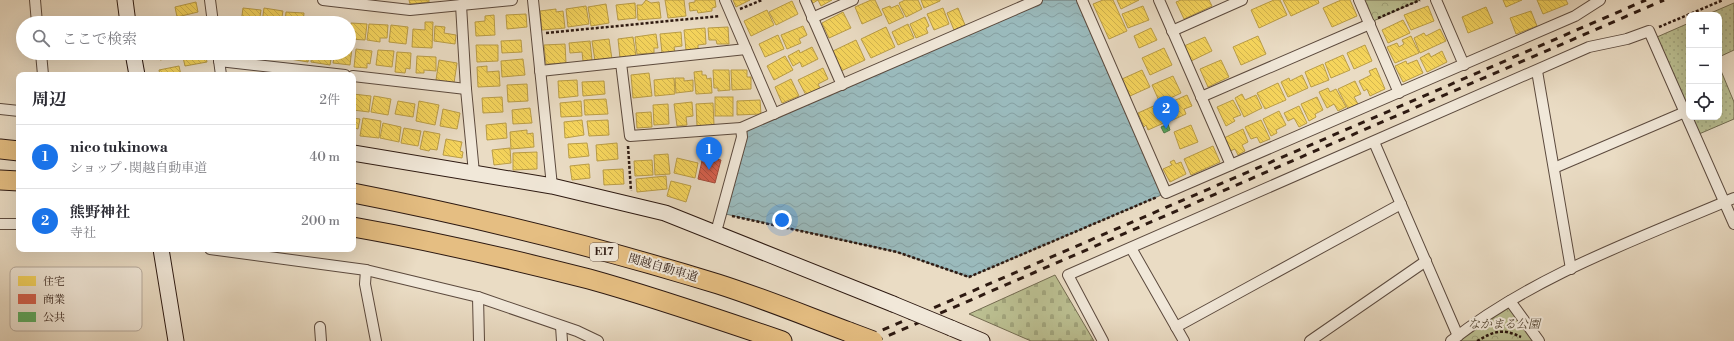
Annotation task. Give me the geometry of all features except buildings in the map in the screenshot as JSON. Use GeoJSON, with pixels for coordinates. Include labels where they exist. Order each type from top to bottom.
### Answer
{"type":"FeatureCollection","features":[{"type":"Feature","properties":{"kind":"highway"},"geometry":{"type":"LineString","coordinates":[[0,149],[16,151]]}},
{"type":"Feature","properties":{"kind":"highway"},"geometry":{"type":"LineString","coordinates":[[0,180],[16,181]]}},
{"type":"Feature","properties":{"kind":"highway","name":"関越自動車道"},"geometry":{"type":"LineString","coordinates":[[356,194],[525,230],[618,256],[719,285],[873,341]]}},
{"type":"Feature","properties":{"kind":"highway"},"geometry":{"type":"LineString","coordinates":[[356,228],[492,256],[589,279],[683,307],[782,341]]}},
{"type":"Feature","properties":{"kind":"street"},"geometry":{"type":"LineString","coordinates":[[35,0],[36,16]]}},
{"type":"Feature","properties":{"kind":"street"},"geometry":{"type":"LineString","coordinates":[[125,0],[127,16]]}},
{"type":"Feature","properties":{"kind":"street"},"geometry":{"type":"LineString","coordinates":[[210,0],[212,16]]}},
{"type":"Feature","properties":{"kind":"street"},"geometry":{"type":"LineString","coordinates":[[323,0],[410,10],[512,0]]}},
{"type":"Feature","properties":{"kind":"street"},"geometry":{"type":"LineString","coordinates":[[533,0],[552,186]]}},
{"type":"Feature","properties":{"kind":"street"},"geometry":{"type":"LineString","coordinates":[[725,0],[774,114]]}},
{"type":"Feature","properties":{"kind":"street"},"geometry":{"type":"LineString","coordinates":[[805,0],[842,84]]}},
{"type":"Feature","properties":{"kind":"street"},"geometry":{"type":"LineString","coordinates":[[812,18],[853,0]]}},
{"type":"Feature","properties":{"kind":"street"},"geometry":{"type":"LineString","coordinates":[[621,62],[630,136],[741,128],[1037,0]]}},
{"type":"Feature","properties":{"kind":"street"},"geometry":{"type":"LineString","coordinates":[[1082,0],[1166,193],[1575,16],[1600,0]]}},
{"type":"Feature","properties":{"kind":"street"},"geometry":{"type":"LineString","coordinates":[[1159,0],[1231,165]]}},
{"type":"Feature","properties":{"kind":"street"},"geometry":{"type":"LineString","coordinates":[[1172,31],[1242,0]]}},
{"type":"Feature","properties":{"kind":"street"},"geometry":{"type":"LineString","coordinates":[[1359,0],[1399,92]]}},
{"type":"Feature","properties":{"kind":"street"},"geometry":{"type":"LineString","coordinates":[[1436,0],[1464,65]]}},
{"type":"Feature","properties":{"kind":"street"},"geometry":{"type":"LineString","coordinates":[[461,5],[466,89],[474,173]]}},
{"type":"Feature","properties":{"kind":"street"},"geometry":{"type":"LineString","coordinates":[[1201,97],[1369,23]]}},
{"type":"Feature","properties":{"kind":"street"},"geometry":{"type":"LineString","coordinates":[[1103,341],[1068,275],[1537,72],[1589,47],[1627,39],[1649,31],[1685,112],[1729,200],[1734,224]]}},
{"type":"Feature","properties":{"kind":"street"},"geometry":{"type":"LineString","coordinates":[[540,71],[746,49]]}},
{"type":"Feature","properties":{"kind":"street"},"geometry":{"type":"LineString","coordinates":[[42,60],[43,72]]}},
{"type":"Feature","properties":{"kind":"street"},"geometry":{"type":"LineString","coordinates":[[134,60],[136,72]]}},
{"type":"Feature","properties":{"kind":"street"},"geometry":{"type":"LineString","coordinates":[[218,60],[220,72]]}},
{"type":"Feature","properties":{"kind":"street"},"geometry":{"type":"LineString","coordinates":[[239,60],[324,72]]}},
{"type":"Feature","properties":{"kind":"street"},"geometry":{"type":"LineString","coordinates":[[1537,72],[1571,269]]}},
{"type":"Feature","properties":{"kind":"street"},"geometry":{"type":"LineString","coordinates":[[356,76],[466,89]]}},
{"type":"Feature","properties":{"kind":"street"},"geometry":{"type":"LineString","coordinates":[[0,110],[16,110]]}},
{"type":"Feature","properties":{"kind":"street"},"geometry":{"type":"LineString","coordinates":[[1554,168],[1685,112]]}},
{"type":"Feature","properties":{"kind":"street"},"geometry":{"type":"LineString","coordinates":[[716,232],[742,137],[741,128]]}},
{"type":"Feature","properties":{"kind":"street"},"geometry":{"type":"LineString","coordinates":[[1374,142],[1426,261],[1455,338],[1528,290],[1571,269],[1729,200]]}},
{"type":"Feature","properties":{"kind":"street"},"geometry":{"type":"LineString","coordinates":[[356,153],[552,186],[665,213],[716,232],[982,341]]}},
{"type":"Feature","properties":{"kind":"street"},"geometry":{"type":"LineString","coordinates":[[1176,327],[1401,204]]}},
{"type":"Feature","properties":{"kind":"street"},"geometry":{"type":"LineString","coordinates":[[0,224],[16,224]]}},
{"type":"Feature","properties":{"kind":"street"},"geometry":{"type":"LineString","coordinates":[[1131,248],[1184,341]]}},
{"type":"Feature","properties":{"kind":"street"},"geometry":{"type":"LineString","coordinates":[[161,252],[176,341]]}},
{"type":"Feature","properties":{"kind":"street"},"geometry":{"type":"LineString","coordinates":[[232,252],[366,270],[478,297],[561,326],[598,341]]}},
{"type":"Feature","properties":{"kind":"street"},"geometry":{"type":"LineString","coordinates":[[1310,341],[1426,261]]}},
{"type":"Feature","properties":{"kind":"street"},"geometry":{"type":"LineString","coordinates":[[366,270],[365,284],[376,341]]}},
{"type":"Feature","properties":{"kind":"street"},"geometry":{"type":"LineString","coordinates":[[478,297],[479,341]]}},
{"type":"Feature","properties":{"kind":"street"},"geometry":{"type":"LineString","coordinates":[[1510,301],[1539,341]]}},
{"type":"Feature","properties":{"kind":"street"},"geometry":{"type":"LineString","coordinates":[[561,326],[562,341]]}},
{"type":"Feature","properties":{"kind":"street"},"geometry":{"type":"LineString","coordinates":[[320,328],[322,341]]}},
{"type":"Feature","properties":{"kind":"path"},"geometry":{"type":"LineString","coordinates":[[536,34],[725,16],[762,0]]}},
{"type":"Feature","properties":{"kind":"path"},"geometry":{"type":"LineString","coordinates":[[1369,23],[1420,0]]}},
{"type":"Feature","properties":{"kind":"path"},"geometry":{"type":"LineString","coordinates":[[1649,31],[1723,0]]}},
{"type":"Feature","properties":{"kind":"path"},"geometry":{"type":"LineString","coordinates":[[630,136],[627,136],[632,204]]}},
{"type":"Feature","properties":{"kind":"path"},"geometry":{"type":"LineString","coordinates":[[722,213],[898,252],[969,277],[1166,193]]}},
{"type":"Feature","properties":{"kind":"path"},"geometry":{"type":"LineString","coordinates":[[1478,341],[1494,332],[1508,331],[1521,336]]}},
{"type":"Feature","properties":{"kind":"green space"},"geometry":{"type":"Polygon","coordinates":[[[1359,0],[1420,0],[1369,23],[1359,0]]]}},
{"type":"Feature","properties":{"kind":"green space"},"geometry":{"type":"Polygon","coordinates":[[[1734,3],[1734,50],[1722,56],[1722,12],[1713,12],[1734,3]]]}},
{"type":"Feature","properties":{"kind":"green space"},"geometry":{"type":"Polygon","coordinates":[[[1686,24],[1686,103],[1657,37],[1686,24]]]}},
{"type":"Feature","properties":{"kind":"green space"},"geometry":{"type":"Polygon","coordinates":[[[1722,73],[1734,102],[1734,119],[1699,134],[1693,120],[1722,120],[1722,73]]]}},
{"type":"Feature","properties":{"kind":"green space"},"geometry":{"type":"Polygon","coordinates":[[[1055,275],[1094,341],[1031,341],[969,314],[1055,275]]]}},
{"type":"Feature","properties":{"kind":"green space","name":"なかまる公園"},"geometry":{"type":"Polygon","coordinates":[[[1510,301],[1539,341],[1451,341],[1510,301]]]}},
{"type":"Feature","properties":{"kind":"water"},"geometry":{"type":"Polygon","coordinates":[[[1037,0],[1082,0],[1166,193],[969,277],[897,252],[721,213],[741,128],[1037,0]]]}},
{"type":"Feature","properties":{"kind":"railway"},"geometry":{"type":"LineString","coordinates":[[857,341],[1646,0]]}},
{"type":"Feature","properties":{"kind":"railway"},"geometry":{"type":"LineString","coordinates":[[876,341],[1664,0]]}},
{"type":"Feature","properties":{"kind":"place","name":"熊野神社"},"geometry":{"type":"Point","coordinates":[1166,129]}},
{"type":"Feature","properties":{"kind":"place","name":"nico tukinowa"},"geometry":{"type":"Point","coordinates":[709,170]}}]}
